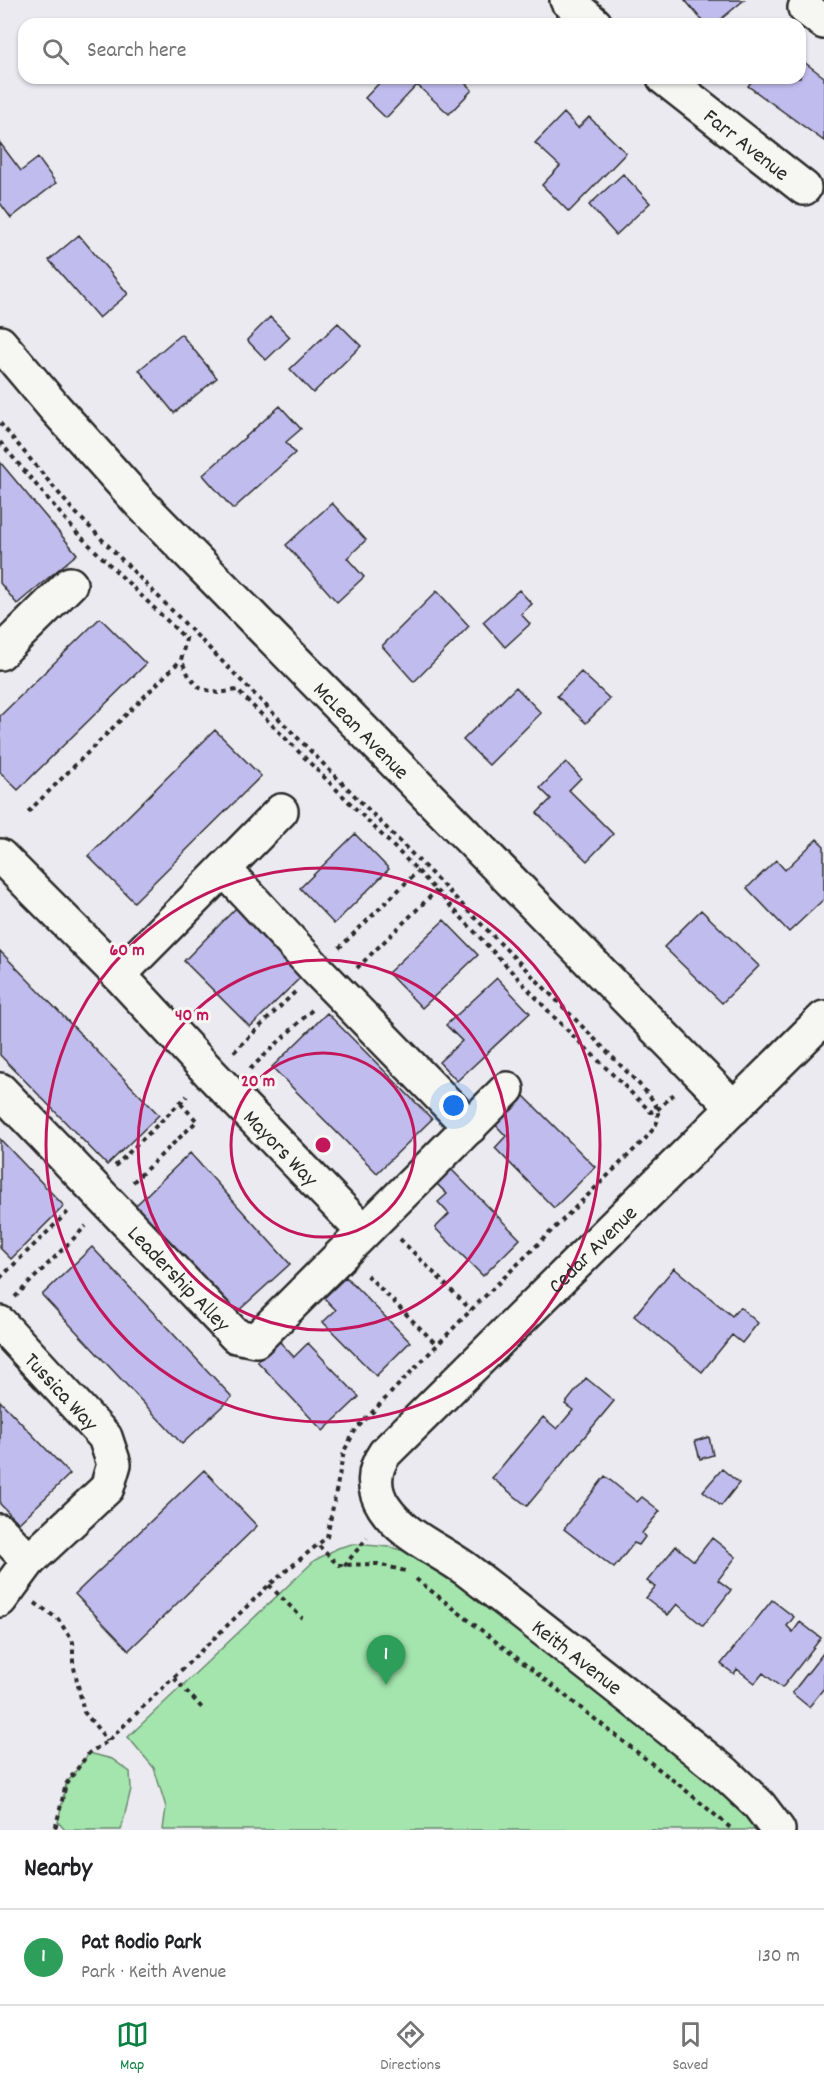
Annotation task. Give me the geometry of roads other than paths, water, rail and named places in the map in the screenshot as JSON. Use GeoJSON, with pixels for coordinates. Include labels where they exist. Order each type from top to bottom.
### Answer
{"type":"FeatureCollection","features":[{"type":"Feature","properties":{"kind":"street"},"geometry":{"type":"LineString","coordinates":[[567,0],[589,18]]}},
{"type":"Feature","properties":{"kind":"street","name":"Farr Avenue"},"geometry":{"type":"LineString","coordinates":[[672,84],[804,188]]}},
{"type":"Feature","properties":{"kind":"street","name":"McLean Avenue"},"geometry":{"type":"LineString","coordinates":[[0,343],[141,504],[734,1108]]}},
{"type":"Feature","properties":{"kind":"street"},"geometry":{"type":"LineString","coordinates":[[1,651],[70,584]]}},
{"type":"Feature","properties":{"kind":"street"},"geometry":{"type":"LineString","coordinates":[[119,975],[281,811]]}},
{"type":"Feature","properties":{"kind":"street","name":"Mayors Way"},"geometry":{"type":"LineString","coordinates":[[3,864],[119,975],[362,1233]]}},
{"type":"Feature","properties":{"kind":"street"},"geometry":{"type":"LineString","coordinates":[[224,869],[317,970],[470,1127]]}},
{"type":"Feature","properties":{"kind":"street","name":"Cedar Avenue"},"geometry":{"type":"LineString","coordinates":[[376,1488],[374,1478],[386,1453],[824,1018]]}},
{"type":"Feature","properties":{"kind":"street","name":"Leadership Alley"},"geometry":{"type":"LineString","coordinates":[[0,1090],[236,1336],[256,1340],[507,1089]]}},
{"type":"Feature","properties":{"kind":"street","name":"Tussica Way"},"geometry":{"type":"LineString","coordinates":[[0,1323],[105,1437],[114,1464],[107,1488],[29,1561],[4,1594]]}},
{"type":"Feature","properties":{"kind":"street","name":"Keith Avenue"},"geometry":{"type":"LineString","coordinates":[[376,1488],[383,1506],[396,1522],[470,1573],[716,1766],[759,1805],[778,1830]]}},
{"type":"Feature","properties":{"kind":"street"},"geometry":{"type":"LineString","coordinates":[[0,1531],[29,1561]]}},
{"type":"Feature","properties":{"kind":"place","name":"Pat Rodio Park"},"geometry":{"type":"Point","coordinates":[386,1685]}}]}
